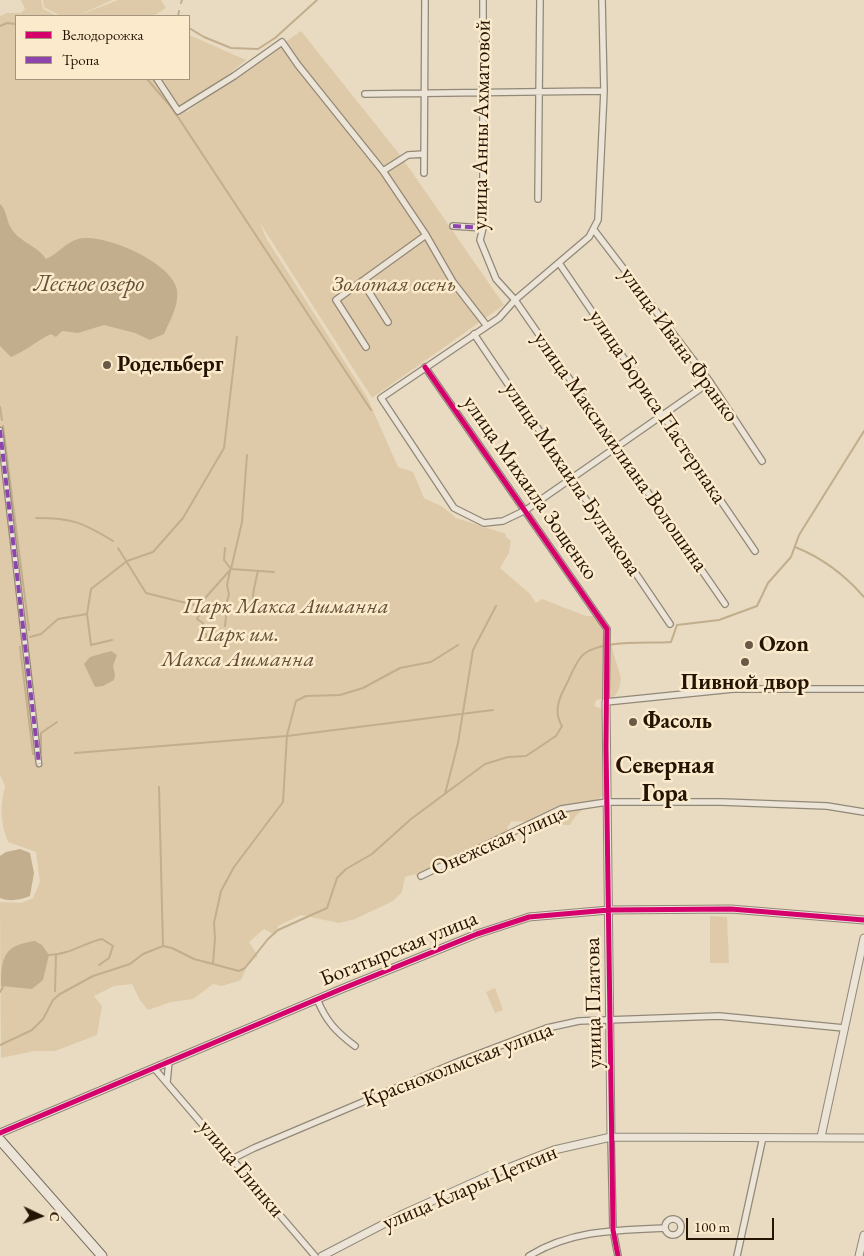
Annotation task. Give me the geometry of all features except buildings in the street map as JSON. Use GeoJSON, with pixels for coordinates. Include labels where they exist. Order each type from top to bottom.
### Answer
{"type":"FeatureCollection","features":[{"type":"Feature","properties":{"kind":"main road"},"geometry":{"type":"LineString","coordinates":[[0,1140],[102,1256]]}},
{"type":"Feature","properties":{"kind":"street"},"geometry":{"type":"LineString","coordinates":[[424,173],[426,92],[425,0]]}},
{"type":"Feature","properties":{"kind":"street","name":"улица Анны Ахматовой"},"geometry":{"type":"LineString","coordinates":[[483,0],[483,228],[480,240],[496,279],[514,300]]}},
{"type":"Feature","properties":{"kind":"street"},"geometry":{"type":"LineString","coordinates":[[538,198],[540,0]]}},
{"type":"Feature","properties":{"kind":"street"},"geometry":{"type":"LineString","coordinates":[[602,0],[604,91],[600,207],[594,230],[514,300],[499,318],[425,366],[382,398],[454,508],[484,523],[503,521],[526,510],[710,382]]}},
{"type":"Feature","properties":{"kind":"street"},"geometry":{"type":"LineString","coordinates":[[158,80],[178,111],[234,76],[282,42],[298,65],[383,171],[426,235],[453,282],[487,326]]}},
{"type":"Feature","properties":{"kind":"street"},"geometry":{"type":"LineString","coordinates":[[365,94],[483,91],[604,91]]}},
{"type":"Feature","properties":{"kind":"street"},"geometry":{"type":"LineString","coordinates":[[383,171],[408,155],[424,154]]}},
{"type":"Feature","properties":{"kind":"street"},"geometry":{"type":"LineString","coordinates":[[453,226],[483,228]]}},
{"type":"Feature","properties":{"kind":"street","name":"улица Ивана Франко"},"geometry":{"type":"LineString","coordinates":[[594,230],[710,382],[762,461]]}},
{"type":"Feature","properties":{"kind":"street"},"geometry":{"type":"LineString","coordinates":[[366,347],[336,300],[426,235]]}},
{"type":"Feature","properties":{"kind":"street","name":"улица Бориса Пастернака"},"geometry":{"type":"LineString","coordinates":[[559,262],[755,551]]}},
{"type":"Feature","properties":{"kind":"street"},"geometry":{"type":"LineString","coordinates":[[362,281],[388,322]]}},
{"type":"Feature","properties":{"kind":"street","name":"улица Максимилиана Волошина"},"geometry":{"type":"LineString","coordinates":[[514,300],[725,604]]}},
{"type":"Feature","properties":{"kind":"street","name":"улица Михаила Булгакова"},"geometry":{"type":"LineString","coordinates":[[474,334],[670,624]]}},
{"type":"Feature","properties":{"kind":"street","name":"улица Михаила Зощенко"},"geometry":{"type":"LineString","coordinates":[[425,366],[607,629]]}},
{"type":"Feature","properties":{"kind":"street"},"geometry":{"type":"LineString","coordinates":[[0,430],[39,764]]}},
{"type":"Feature","properties":{"kind":"street","name":"улица Платова"},"geometry":{"type":"LineString","coordinates":[[607,629],[606,702],[611,1137],[613,1230],[618,1256]]}},
{"type":"Feature","properties":{"kind":"street"},"geometry":{"type":"LineString","coordinates":[[606,702],[732,689],[864,689]]}},
{"type":"Feature","properties":{"kind":"street","name":"Онежская улица"},"geometry":{"type":"LineString","coordinates":[[421,876],[561,809],[607,802],[757,803],[827,806],[864,812]]}},
{"type":"Feature","properties":{"kind":"street","name":"Богатырская улица"},"geometry":{"type":"LineString","coordinates":[[0,1133],[317,999],[513,922],[551,914],[609,910],[749,909],[864,920]]}},
{"type":"Feature","properties":{"kind":"street"},"geometry":{"type":"LineString","coordinates":[[821,1137],[864,938]]}},
{"type":"Feature","properties":{"kind":"street"},"geometry":{"type":"LineString","coordinates":[[317,999],[325,1018],[336,1032],[355,1046]]}},
{"type":"Feature","properties":{"kind":"street","name":"Краснохолмская улица"},"geometry":{"type":"LineString","coordinates":[[232,1159],[460,1060],[547,1028],[579,1021],[719,1016],[844,1028]]}},
{"type":"Feature","properties":{"kind":"street"},"geometry":{"type":"LineString","coordinates":[[167,1082],[169,1061]]}},
{"type":"Feature","properties":{"kind":"street","name":"улица Глинки"},"geometry":{"type":"LineString","coordinates":[[154,1068],[315,1256]]}},
{"type":"Feature","properties":{"kind":"street","name":"улица Клары Цеткин"},"geometry":{"type":"LineString","coordinates":[[322,1256],[403,1214],[490,1175],[554,1150],[611,1137],[864,1138]]}},
{"type":"Feature","properties":{"kind":"street"},"geometry":{"type":"LineString","coordinates":[[737,1256],[762,1137]]}},
{"type":"Feature","properties":{"kind":"street"},"geometry":{"type":"LineString","coordinates":[[528,1256],[568,1238],[613,1230],[665,1228]]}},
{"type":"Feature","properties":{"kind":"street"},"geometry":{"type":"LineString","coordinates":[[859,1256],[864,1235]]}},
{"type":"Feature","properties":{"kind":"green space","name":"Парк Макса Ашманна"},"geometry":{"type":"Polygon","coordinates":[[[21,0],[41,0],[43,9],[55,15],[15,15],[15,80],[153,80],[178,106],[190,113],[188,111],[301,31],[400,155],[504,305],[372,398],[260,223],[266,238],[367,397],[398,467],[413,472],[424,498],[443,507],[456,518],[506,534],[506,537],[511,541],[509,553],[500,568],[530,594],[536,603],[542,599],[586,616],[595,616],[604,622],[621,678],[619,689],[614,697],[596,700],[594,706],[602,709],[603,795],[581,811],[570,825],[560,825],[553,819],[542,823],[512,821],[507,827],[511,836],[431,875],[419,879],[415,874],[405,877],[402,892],[393,901],[355,919],[339,923],[301,915],[278,926],[275,935],[264,929],[249,942],[258,956],[248,964],[241,980],[222,986],[213,984],[193,999],[171,1002],[148,1010],[140,1000],[132,984],[114,986],[94,996],[102,1006],[97,1035],[55,1051],[34,1051],[1,1058],[0,902],[21,903],[33,898],[40,882],[36,852],[8,842],[3,828],[2,814],[5,786],[0,775],[0,16],[7,13],[21,13],[25,9],[21,0]]]}},
{"type":"Feature","properties":{"kind":"green space"},"geometry":{"type":"Polygon","coordinates":[[[43,0],[112,0],[79,15],[59,15],[44,7],[43,0]]]}},
{"type":"Feature","properties":{"kind":"green space"},"geometry":{"type":"Polygon","coordinates":[[[118,0],[161,0],[166,8],[155,15],[80,15],[118,0]]]}},
{"type":"Feature","properties":{"kind":"green space"},"geometry":{"type":"Polygon","coordinates":[[[190,35],[246,60],[213,87],[180,107],[163,80],[190,80],[190,35]]]}},
{"type":"Feature","properties":{"kind":"green space"},"geometry":{"type":"Polygon","coordinates":[[[710,916],[727,917],[729,963],[710,963],[710,916]]]}},
{"type":"Feature","properties":{"kind":"green space"},"geometry":{"type":"Polygon","coordinates":[[[495,988],[503,1010],[495,1013],[486,992],[495,988]]]}},
{"type":"Feature","properties":{"kind":"water","name":"Лесное озеро"},"geometry":{"type":"Polygon","coordinates":[[[0,204],[14,233],[46,259],[78,239],[89,238],[119,245],[151,260],[173,280],[177,290],[177,302],[164,334],[150,340],[135,333],[104,325],[78,333],[62,331],[56,337],[51,334],[11,357],[0,346],[0,204]]]}},
{"type":"Feature","properties":{"kind":"water"},"geometry":{"type":"Polygon","coordinates":[[[111,651],[117,655],[113,666],[114,680],[103,686],[95,687],[84,664],[90,657],[111,651]]]}},
{"type":"Feature","properties":{"kind":"water"},"geometry":{"type":"Polygon","coordinates":[[[20,849],[30,853],[34,873],[30,896],[15,900],[0,898],[0,856],[6,852],[20,849]]]}},
{"type":"Feature","properties":{"kind":"water"},"geometry":{"type":"Polygon","coordinates":[[[35,941],[42,945],[49,955],[43,980],[32,989],[1,986],[2,967],[6,954],[17,946],[35,941]]]}},
{"type":"Feature","properties":{"kind":"waterway"},"geometry":{"type":"LineString","coordinates":[[190,29],[204,37],[231,48],[258,49],[275,38],[317,0]]}},
{"type":"Feature","properties":{"kind":"waterway"},"geometry":{"type":"LineString","coordinates":[[178,15],[179,11]]}},
{"type":"Feature","properties":{"kind":"waterway"},"geometry":{"type":"LineString","coordinates":[[0,26],[7,23],[15,24]]}},
{"type":"Feature","properties":{"kind":"waterway"},"geometry":{"type":"LineString","coordinates":[[148,80],[172,108],[371,410]]}},
{"type":"Feature","properties":{"kind":"waterway"},"geometry":{"type":"LineString","coordinates":[[30,637],[41,634],[58,619],[87,614],[91,589],[127,561],[153,552],[183,518],[224,448],[237,337]]}},
{"type":"Feature","properties":{"kind":"waterway"},"geometry":{"type":"LineString","coordinates":[[0,407],[2,420]]}},
{"type":"Feature","properties":{"kind":"waterway"},"geometry":{"type":"LineString","coordinates":[[3,426],[29,630]]}},
{"type":"Feature","properties":{"kind":"waterway"},"geometry":{"type":"LineString","coordinates":[[0,1045],[32,1030],[43,1019],[53,1000],[60,994],[93,976],[130,964],[143,954],[163,946],[172,948],[194,959],[239,971],[245,968],[268,939],[278,930],[327,908],[337,878],[346,869],[372,854],[411,819],[485,764],[508,757],[526,756],[556,736],[562,726],[558,716],[560,697],[576,665],[584,654],[592,649],[614,644],[671,642],[677,625],[719,620],[757,606],[768,583],[791,557],[799,535],[864,431]]}},
{"type":"Feature","properties":{"kind":"waterway"},"geometry":{"type":"LineString","coordinates":[[118,548],[146,593],[198,606],[231,569],[242,522],[247,455]]}},
{"type":"Feature","properties":{"kind":"waterway"},"geometry":{"type":"LineString","coordinates":[[36,518],[76,522],[93,529],[113,541]]}},
{"type":"Feature","properties":{"kind":"waterway"},"geometry":{"type":"LineString","coordinates":[[795,547],[815,556],[832,567],[864,597]]}},
{"type":"Feature","properties":{"kind":"waterway"},"geometry":{"type":"LineString","coordinates":[[225,548],[224,560],[231,569],[274,572]]}},
{"type":"Feature","properties":{"kind":"waterway"},"geometry":{"type":"LineString","coordinates":[[225,626],[226,616],[224,610],[229,595],[227,585],[230,571]]}},
{"type":"Feature","properties":{"kind":"waterway"},"geometry":{"type":"LineString","coordinates":[[254,615],[253,598],[258,571]]}},
{"type":"Feature","properties":{"kind":"waterway"},"geometry":{"type":"LineString","coordinates":[[198,606],[201,612],[197,619],[203,623],[201,630],[207,635],[205,640]]}},
{"type":"Feature","properties":{"kind":"waterway"},"geometry":{"type":"LineString","coordinates":[[445,794],[458,743],[473,650],[496,606]]}},
{"type":"Feature","properties":{"kind":"waterway"},"geometry":{"type":"LineString","coordinates":[[87,614],[91,645],[112,640]]}},
{"type":"Feature","properties":{"kind":"waterway"},"geometry":{"type":"LineString","coordinates":[[213,964],[214,923],[221,891],[234,867],[283,802],[287,735],[296,701],[306,696],[340,695],[363,688],[400,668],[431,662],[458,645]]}},
{"type":"Feature","properties":{"kind":"waterway"},"geometry":{"type":"LineString","coordinates":[[20,647],[33,754],[41,753],[41,733],[57,722]]}},
{"type":"Feature","properties":{"kind":"waterway"},"geometry":{"type":"LineString","coordinates":[[75,753],[287,736],[493,710]]}},
{"type":"Feature","properties":{"kind":"waterway"},"geometry":{"type":"LineString","coordinates":[[159,787],[163,946]]}},
{"type":"Feature","properties":{"kind":"waterway"},"geometry":{"type":"LineString","coordinates":[[49,955],[63,953],[102,939],[113,946],[109,958],[99,965]]}},
{"type":"Feature","properties":{"kind":"waterway"},"geometry":{"type":"LineString","coordinates":[[55,991],[56,955]]}},
{"type":"Feature","properties":{"kind":"waterway"},"geometry":{"type":"LineString","coordinates":[[0,992],[3,987]]}},
{"type":"Feature","properties":{"kind":"marked path"},"geometry":{"type":"LineString","coordinates":[[453,226],[483,228]]}},
{"type":"Feature","properties":{"kind":"marked path"},"geometry":{"type":"LineString","coordinates":[[0,430],[39,764]]}},
{"type":"Feature","properties":{"kind":"cycle path"},"geometry":{"type":"LineString","coordinates":[[425,367],[607,629],[606,747],[613,1230],[618,1256]]}},
{"type":"Feature","properties":{"kind":"cycle path"},"geometry":{"type":"LineString","coordinates":[[0,1133],[339,990],[477,934],[529,917],[609,910],[731,909],[864,920]]}},
{"type":"Feature","properties":{"kind":"place","name":"Родельберг"},"geometry":{"type":"Point","coordinates":[107,365]}},
{"type":"Feature","properties":{"kind":"place","name":"Ozon"},"geometry":{"type":"Point","coordinates":[749,645]}},
{"type":"Feature","properties":{"kind":"place","name":"Пивной двор"},"geometry":{"type":"Point","coordinates":[745,662]}},
{"type":"Feature","properties":{"kind":"place","name":"Фасоль"},"geometry":{"type":"Point","coordinates":[633,722]}},
{"type":"Feature","properties":{"kind":"district","name":"Северная Гора"},"geometry":{"type":"Point","coordinates":[665,780]}},
{"type":"Feature","properties":{"kind":"park label","name":"Золотая осень"},"geometry":{"type":"Point","coordinates":[394,285]}},
{"type":"Feature","properties":{"kind":"park label","name":"Парк им. Макса Ашманна"},"geometry":{"type":"Point","coordinates":[238,648]}}]}
